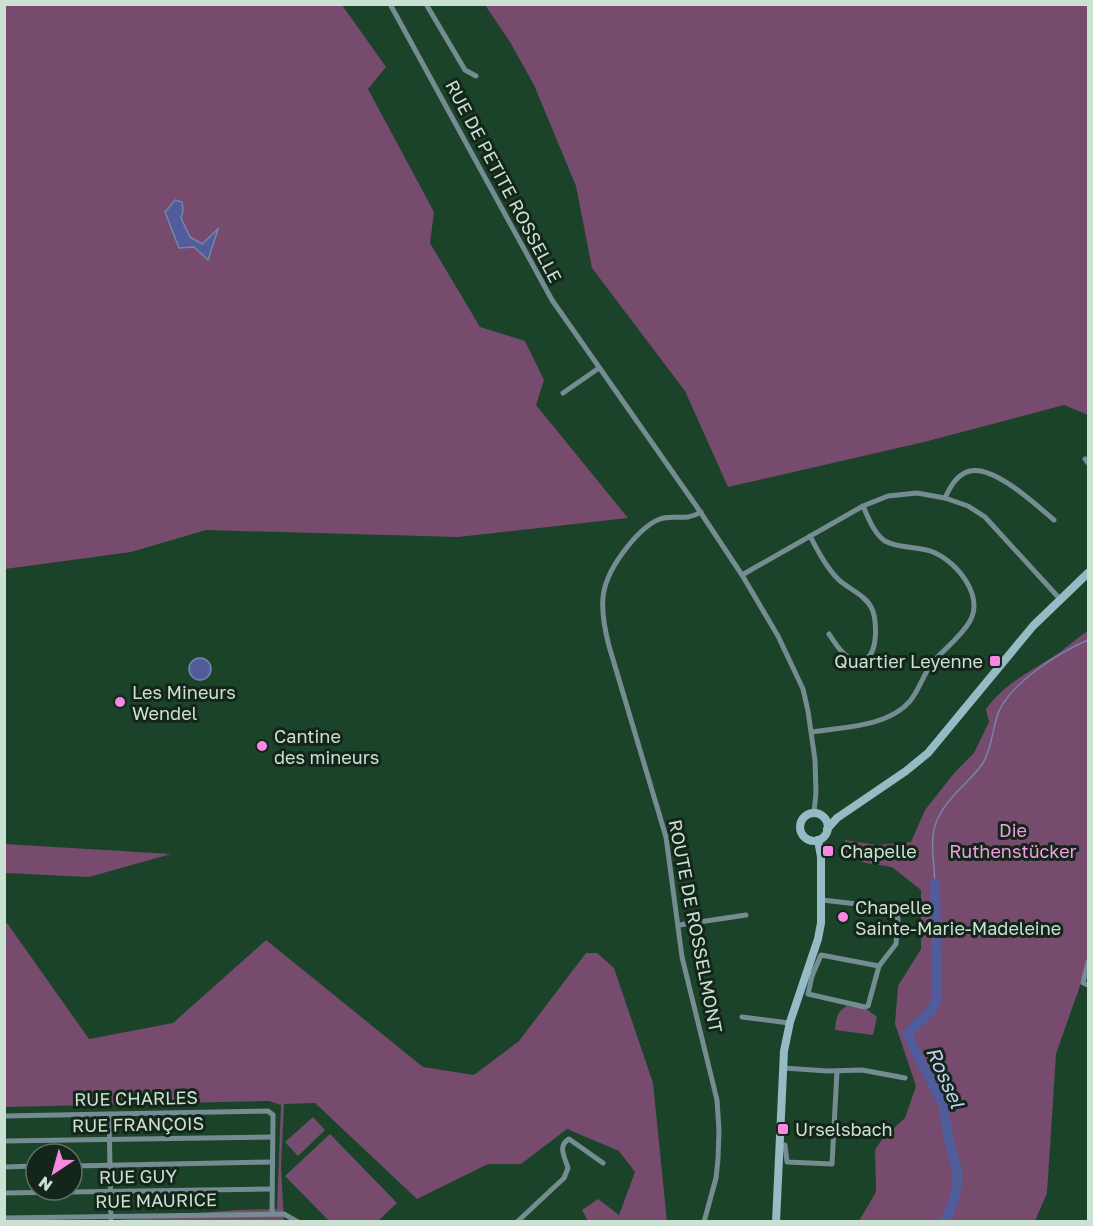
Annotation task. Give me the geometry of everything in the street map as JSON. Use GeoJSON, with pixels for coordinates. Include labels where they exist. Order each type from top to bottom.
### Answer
{"type":"FeatureCollection","features":[{"type":"Feature","properties":{"kind":"main road"},"geometry":{"type":"LineString","coordinates":[[837,818],[824,818],[814,813],[809,814],[801,821],[801,832],[807,840],[822,838],[837,818],[906,771],[928,753],[1011,651],[1060,598],[1089,573]]}},
{"type":"Feature","properties":{"kind":"main road"},"geometry":{"type":"LineString","coordinates":[[824,818],[827,830]]}},
{"type":"Feature","properties":{"kind":"main road"},"geometry":{"type":"LineString","coordinates":[[776,1221],[783,1068],[789,1023],[809,975],[818,939],[822,900],[821,857],[818,840]]}},
{"type":"Feature","properties":{"kind":"street","name":"RUE DE PETITE ROSSELLE"},"geometry":{"type":"LineString","coordinates":[[390,4],[560,313],[701,512],[778,636],[803,689],[812,732],[816,792],[814,813]]}},
{"type":"Feature","properties":{"kind":"street"},"geometry":{"type":"LineString","coordinates":[[426,4],[465,70],[476,76]]}},
{"type":"Feature","properties":{"kind":"street"},"geometry":{"type":"LineString","coordinates":[[562,393],[599,368]]}},
{"type":"Feature","properties":{"kind":"street"},"geometry":{"type":"LineString","coordinates":[[945,498],[959,477],[971,470],[987,472],[1004,481],[1054,520]]}},
{"type":"Feature","properties":{"kind":"street"},"geometry":{"type":"LineString","coordinates":[[742,575],[863,506],[888,496],[917,494],[945,498],[968,506],[985,516],[1060,598]]}},
{"type":"Feature","properties":{"kind":"street"},"geometry":{"type":"LineString","coordinates":[[812,732],[859,725],[890,716],[901,710],[916,691],[925,673],[968,624],[973,614],[974,598],[955,568],[935,553],[884,541],[877,534],[863,506]]}},
{"type":"Feature","properties":{"kind":"street","name":"ROUTE DE ROSSELMONT"},"geometry":{"type":"LineString","coordinates":[[701,512],[688,518],[661,518],[638,534],[609,571],[604,586],[602,621],[666,837],[682,957],[717,1110],[719,1130],[716,1178],[704,1221]]}},
{"type":"Feature","properties":{"kind":"street"},"geometry":{"type":"LineString","coordinates":[[810,537],[829,569],[845,585],[868,602],[875,618],[874,648],[869,657],[862,661],[853,660],[847,656],[829,634]]}},
{"type":"Feature","properties":{"kind":"street"},"geometry":{"type":"LineString","coordinates":[[822,900],[896,910],[898,919],[896,944],[879,966],[868,1006],[808,994],[809,975],[821,955],[879,966]]}},
{"type":"Feature","properties":{"kind":"street"},"geometry":{"type":"LineString","coordinates":[[679,924],[746,915]]}},
{"type":"Feature","properties":{"kind":"street"},"geometry":{"type":"LineString","coordinates":[[1089,962],[1083,983],[1089,985]]}},
{"type":"Feature","properties":{"kind":"street"},"geometry":{"type":"LineString","coordinates":[[742,1017],[789,1023]]}},
{"type":"Feature","properties":{"kind":"street"},"geometry":{"type":"LineString","coordinates":[[783,1068],[862,1070],[905,1078]]}},
{"type":"Feature","properties":{"kind":"street"},"geometry":{"type":"LineString","coordinates":[[779,1145],[785,1145],[788,1162],[832,1164],[837,1071]]}},
{"type":"Feature","properties":{"kind":"street","name":"RUE CHARLES"},"geometry":{"type":"LineString","coordinates":[[4,1116],[268,1111],[273,1115],[272,1137]]}},
{"type":"Feature","properties":{"kind":"street"},"geometry":{"type":"LineString","coordinates":[[109,1114],[111,1219]]}},
{"type":"Feature","properties":{"kind":"street"},"geometry":{"type":"LineString","coordinates":[[272,1137],[272,1214]]}},
{"type":"Feature","properties":{"kind":"street","name":"RUE FRANÇOIS"},"geometry":{"type":"LineString","coordinates":[[4,1141],[272,1137]]}},
{"type":"Feature","properties":{"kind":"street"},"geometry":{"type":"LineString","coordinates":[[517,1221],[564,1178],[568,1168],[561,1149],[563,1142],[569,1139],[603,1163]]}},
{"type":"Feature","properties":{"kind":"street"},"geometry":{"type":"LineString","coordinates":[[84,1166],[272,1162]]}},
{"type":"Feature","properties":{"kind":"street"},"geometry":{"type":"LineString","coordinates":[[4,1167],[24,1166]]}},
{"type":"Feature","properties":{"kind":"street","name":"RUE GUY"},"geometry":{"type":"LineString","coordinates":[[4,1193],[272,1189]]}},
{"type":"Feature","properties":{"kind":"street","name":"RUE MAURICE"},"geometry":{"type":"LineString","coordinates":[[4,1218],[111,1219],[284,1214],[298,1221]]}},
{"type":"Feature","properties":{"kind":"green space"},"geometry":{"type":"Polygon","coordinates":[[[4,5],[342,5],[386,67],[368,89],[434,212],[430,243],[480,327],[525,341],[544,380],[536,405],[628,518],[458,537],[206,530],[131,552],[5,569],[4,5]]]}},
{"type":"Feature","properties":{"kind":"green space"},"geometry":{"type":"Polygon","coordinates":[[[485,5],[1088,5],[1088,415],[1064,405],[924,442],[728,487],[685,391],[592,268],[576,186],[534,85],[510,42],[485,5]]]}},
{"type":"Feature","properties":{"kind":"green space","name":"Die Ruthenstücker"},"geometry":{"type":"Polygon","coordinates":[[[1088,631],[1088,963],[1056,1054],[1047,1193],[1035,1221],[859,1221],[876,1192],[875,1150],[883,1138],[905,1118],[916,1086],[895,1024],[898,986],[921,949],[921,890],[892,867],[866,863],[845,856],[845,840],[876,845],[911,842],[925,810],[955,772],[974,753],[989,722],[986,709],[993,700],[1017,679],[1088,631]]]}},
{"type":"Feature","properties":{"kind":"green space"},"geometry":{"type":"Polygon","coordinates":[[[5,844],[171,854],[89,877],[5,873],[5,844]]]}},
{"type":"Feature","properties":{"kind":"green space"},"geometry":{"type":"Polygon","coordinates":[[[7,923],[89,1039],[173,1023],[266,940],[423,1067],[474,1075],[519,1041],[586,953],[597,953],[614,968],[653,1083],[667,1222],[588,1221],[582,1210],[598,1199],[619,1215],[635,1172],[619,1151],[567,1129],[521,1164],[488,1164],[417,1199],[315,1103],[284,1104],[281,1167],[284,1221],[115,1221],[237,1210],[277,1209],[281,1105],[269,1101],[5,1107],[5,924],[7,923]]]}},
{"type":"Feature","properties":{"kind":"green space"},"geometry":{"type":"Polygon","coordinates":[[[847,1006],[865,1008],[877,1017],[873,1035],[835,1030],[841,1010],[847,1006]]]}},
{"type":"Feature","properties":{"kind":"green space"},"geometry":{"type":"Polygon","coordinates":[[[313,1117],[325,1130],[298,1156],[285,1142],[313,1117]]]}},
{"type":"Feature","properties":{"kind":"green space"},"geometry":{"type":"Polygon","coordinates":[[[330,1134],[397,1203],[378,1221],[329,1221],[285,1176],[330,1134]]]}},
{"type":"Feature","properties":{"kind":"water"},"geometry":{"type":"Polygon","coordinates":[[[175,200],[182,202],[181,218],[190,237],[202,244],[218,229],[208,260],[194,247],[179,248],[165,212],[175,200]]]}},
{"type":"Feature","properties":{"kind":"water"},"geometry":{"type":"Polygon","coordinates":[[[200,658],[208,661],[211,669],[208,677],[200,680],[192,677],[189,669],[192,661],[200,658]]]}},
{"type":"Feature","properties":{"kind":"waterway"},"geometry":{"type":"LineString","coordinates":[[935,884],[933,846],[935,826],[945,805],[983,763],[989,750],[999,711],[1015,689],[1038,669],[1088,640]]}},
{"type":"Feature","properties":{"kind":"waterway","name":"Rossel"},"geometry":{"type":"LineString","coordinates":[[935,884],[937,1000],[930,1012],[907,1034],[943,1105],[958,1173],[955,1197],[945,1222]]}},
{"type":"Feature","properties":{"kind":"place","name":"Quartier Leyenne"},"geometry":{"type":"Point","coordinates":[995,661]}},
{"type":"Feature","properties":{"kind":"place","name":"Les Mineurs Wendel"},"geometry":{"type":"Point","coordinates":[120,702]}},
{"type":"Feature","properties":{"kind":"place","name":"Cantine des mineurs"},"geometry":{"type":"Point","coordinates":[262,746]}},
{"type":"Feature","properties":{"kind":"place","name":"Chapelle"},"geometry":{"type":"Point","coordinates":[828,851]}},
{"type":"Feature","properties":{"kind":"place","name":"Chapelle Sainte-Marie-Madeleine"},"geometry":{"type":"Point","coordinates":[843,917]}},
{"type":"Feature","properties":{"kind":"place","name":"Urselsbach"},"geometry":{"type":"Point","coordinates":[783,1129]}}]}
